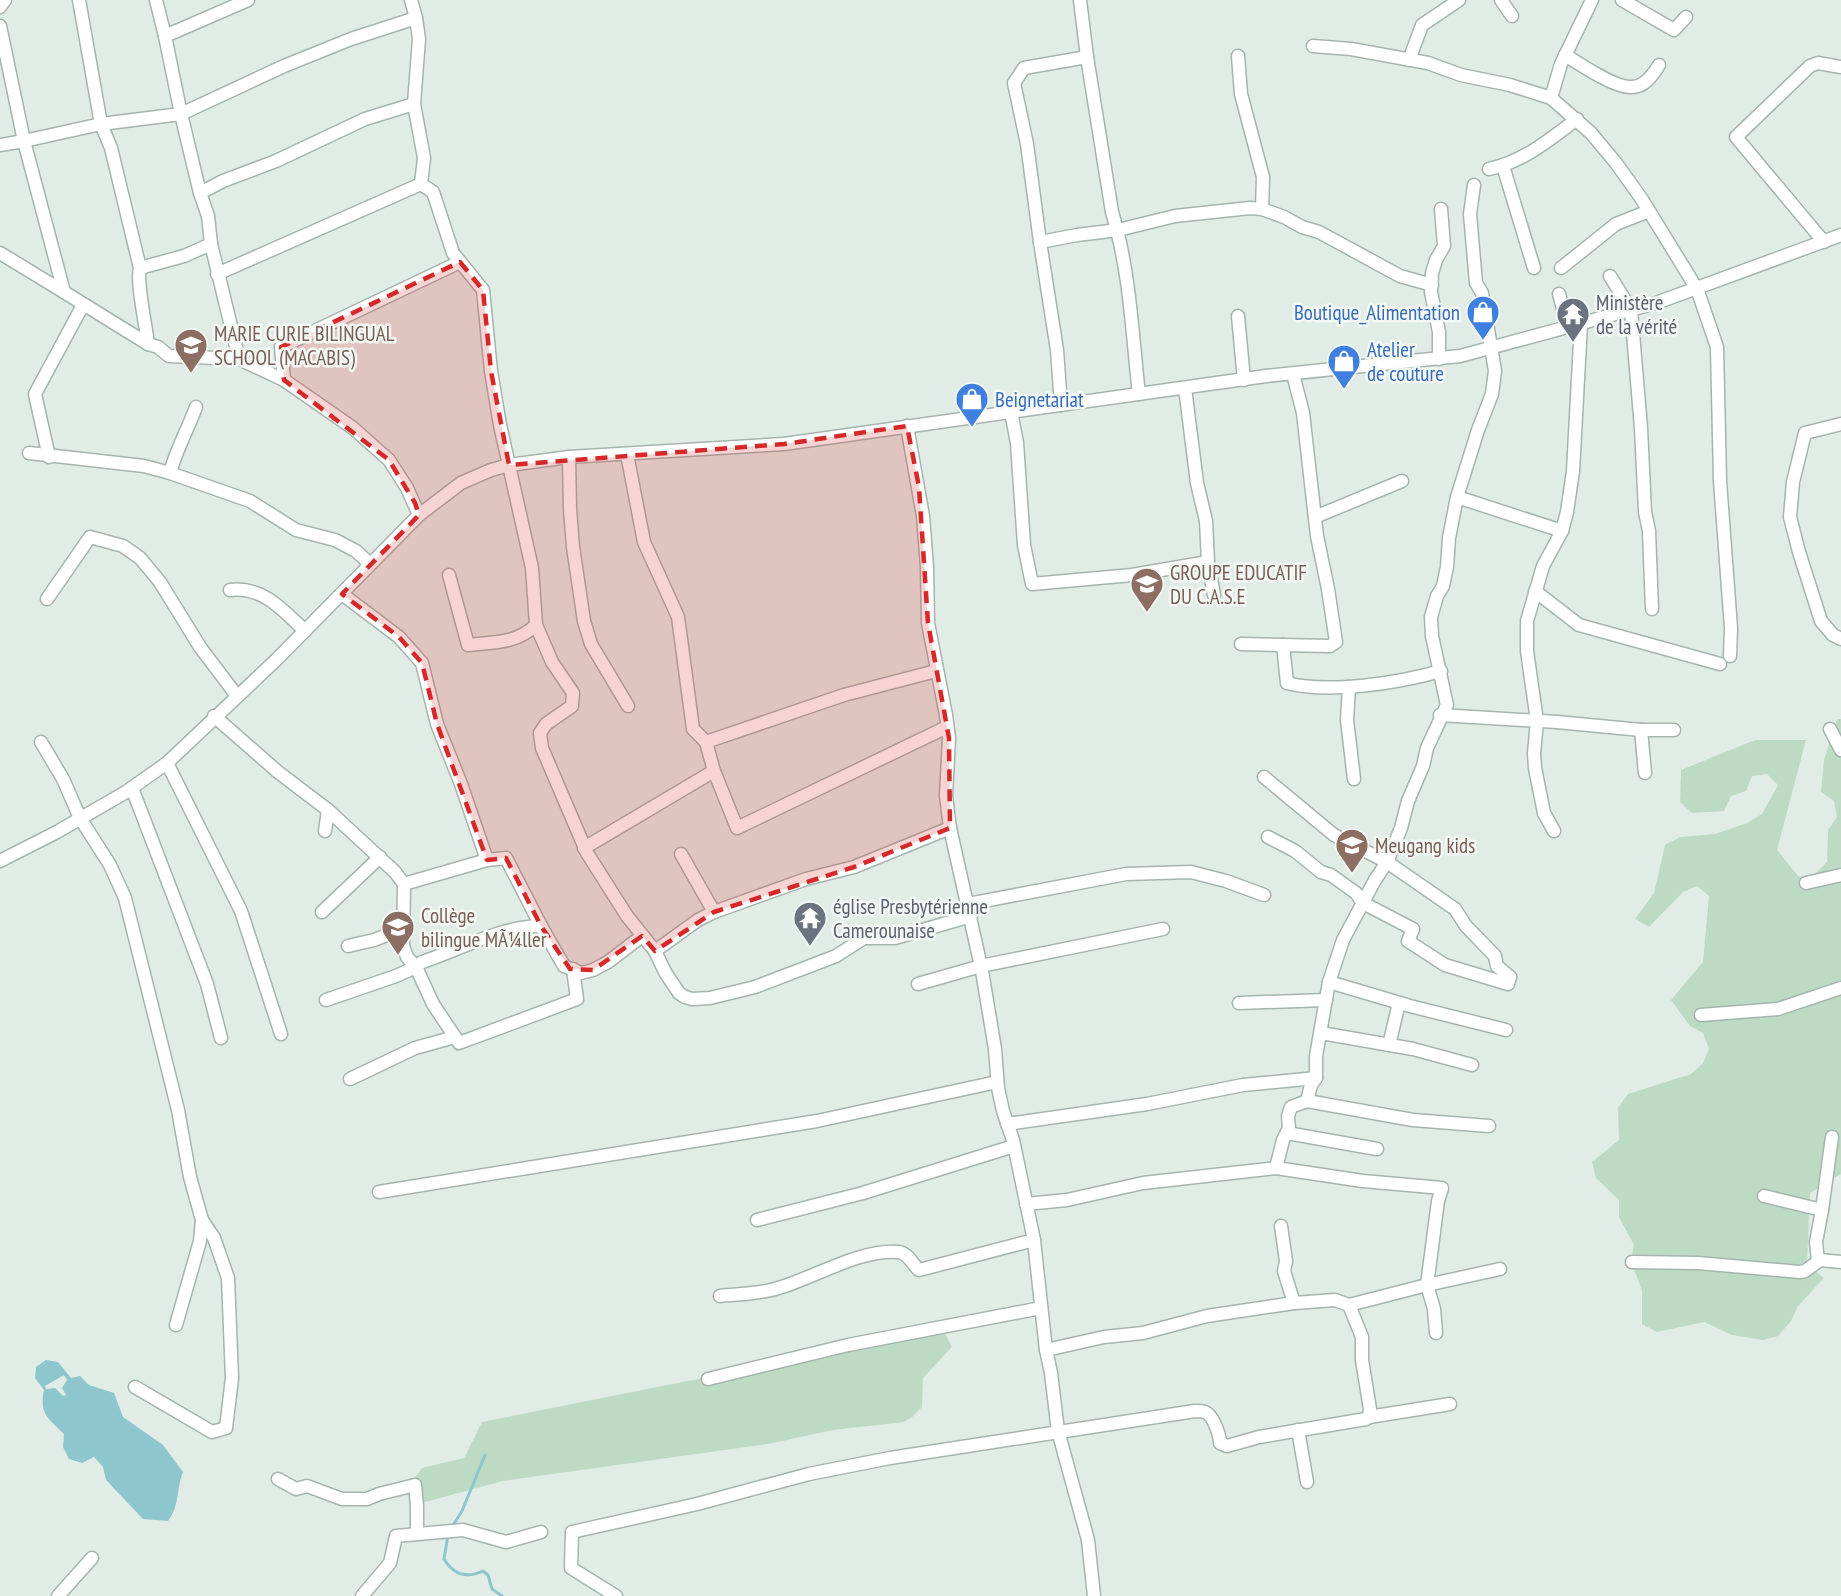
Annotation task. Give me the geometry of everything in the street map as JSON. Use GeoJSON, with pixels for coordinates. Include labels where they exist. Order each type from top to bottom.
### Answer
{"type":"FeatureCollection","features":[{"type":"Feature","properties":{"kind":"street"},"geometry":{"type":"LineString","coordinates":[[0,7],[4,0]]}},
{"type":"Feature","properties":{"kind":"street"},"geometry":{"type":"LineString","coordinates":[[79,0],[101,124],[113,157],[128,227],[140,268],[137,275],[146,320],[148,344]]}},
{"type":"Feature","properties":{"kind":"street"},"geometry":{"type":"LineString","coordinates":[[156,0],[200,193],[208,216],[217,274],[239,359]]}},
{"type":"Feature","properties":{"kind":"street"},"geometry":{"type":"LineString","coordinates":[[165,36],[248,0]]}},
{"type":"Feature","properties":{"kind":"street"},"geometry":{"type":"LineString","coordinates":[[411,0],[419,39],[414,104],[424,158],[421,184]]}},
{"type":"Feature","properties":{"kind":"street"},"geometry":{"type":"LineString","coordinates":[[1080,0],[1112,212],[1118,230],[1131,307],[1139,394]]}},
{"type":"Feature","properties":{"kind":"street"},"geometry":{"type":"LineString","coordinates":[[1409,60],[1422,25],[1459,0]]}},
{"type":"Feature","properties":{"kind":"street"},"geometry":{"type":"LineString","coordinates":[[1501,0],[1512,16]]}},
{"type":"Feature","properties":{"kind":"street"},"geometry":{"type":"LineString","coordinates":[[1551,98],[1565,55],[1592,0]]}},
{"type":"Feature","properties":{"kind":"street"},"geometry":{"type":"LineString","coordinates":[[1622,0],[1674,30],[1686,16]]}},
{"type":"Feature","properties":{"kind":"street"},"geometry":{"type":"LineString","coordinates":[[0,146],[101,124],[181,114],[306,57],[351,39],[416,18]]}},
{"type":"Feature","properties":{"kind":"street"},"geometry":{"type":"LineString","coordinates":[[0,26],[24,141],[64,292]]}},
{"type":"Feature","properties":{"kind":"street"},"geometry":{"type":"LineString","coordinates":[[1313,46],[1351,49],[1428,63],[1461,75],[1537,92],[1551,98],[1577,119],[1616,163],[1649,211],[1697,289],[1717,347],[1720,481],[1731,628],[1725,660],[1579,625],[1535,591]]}},
{"type":"Feature","properties":{"kind":"street"},"geometry":{"type":"LineString","coordinates":[[1565,55],[1598,75],[1631,87],[1651,78],[1659,65]]}},
{"type":"Feature","properties":{"kind":"street"},"geometry":{"type":"LineString","coordinates":[[1239,56],[1241,94],[1263,177],[1262,209]]}},
{"type":"Feature","properties":{"kind":"street"},"geometry":{"type":"LineString","coordinates":[[1061,405],[1057,350],[1027,144],[1014,83],[1023,68],[1087,57]]}},
{"type":"Feature","properties":{"kind":"street"},"geometry":{"type":"LineString","coordinates":[[1824,242],[1736,137],[1810,66],[1818,63],[1841,67]]}},
{"type":"Feature","properties":{"kind":"street"},"geometry":{"type":"LineString","coordinates":[[200,193],[276,161],[365,119],[414,104]]}},
{"type":"Feature","properties":{"kind":"street"},"geometry":{"type":"LineString","coordinates":[[1489,169],[1503,166],[1526,155],[1577,119]]}},
{"type":"Feature","properties":{"kind":"street"},"geometry":{"type":"LineString","coordinates":[[1503,166],[1534,268]]}},
{"type":"Feature","properties":{"kind":"street"},"geometry":{"type":"LineString","coordinates":[[421,184],[433,192],[453,253],[483,290],[491,371],[532,568],[536,625],[552,662],[573,693],[572,706],[546,724],[540,733],[542,748],[584,848],[642,936],[655,951],[679,993],[685,998],[710,998],[755,987],[836,956],[864,938],[895,939],[970,910],[1126,874],[1191,872],[1226,881],[1264,895]]}},
{"type":"Feature","properties":{"kind":"street"},"geometry":{"type":"LineString","coordinates":[[217,274],[421,184]]}},
{"type":"Feature","properties":{"kind":"street"},"geometry":{"type":"LineString","coordinates":[[1306,1101],[1316,1078],[1317,1056],[1329,982],[1343,940],[1387,862],[1440,715],[1447,705],[1432,636],[1431,617],[1437,596],[1443,586],[1457,497],[1492,394],[1495,371],[1482,293],[1476,283],[1470,214],[1474,185]]}},
{"type":"Feature","properties":{"kind":"street"},"geometry":{"type":"LineString","coordinates":[[1040,242],[1118,230],[1175,216],[1250,208],[1262,209],[1319,232],[1401,276],[1432,285]]}},
{"type":"Feature","properties":{"kind":"street"},"geometry":{"type":"LineString","coordinates":[[1439,359],[1439,332],[1432,273],[1444,246],[1441,209]]}},
{"type":"Feature","properties":{"kind":"street"},"geometry":{"type":"LineString","coordinates":[[1561,268],[1616,224],[1649,211]]}},
{"type":"Feature","properties":{"kind":"street"},"geometry":{"type":"LineString","coordinates":[[0,861],[57,832],[132,788],[166,763],[305,631],[419,515],[461,483],[477,475],[509,465],[569,457],[784,444],[1244,380],[1460,356],[1631,310],[1697,289],[1841,235]]}},
{"type":"Feature","properties":{"kind":"street"},"geometry":{"type":"LineString","coordinates":[[140,268],[184,256],[211,244]]}},
{"type":"Feature","properties":{"kind":"street"},"geometry":{"type":"LineString","coordinates":[[0,253],[148,344],[158,347],[169,356],[231,357],[284,380],[354,428],[390,460],[419,515]]}},
{"type":"Feature","properties":{"kind":"street"},"geometry":{"type":"LineString","coordinates":[[284,380],[281,347],[460,262]]}},
{"type":"Feature","properties":{"kind":"street"},"geometry":{"type":"LineString","coordinates":[[1610,276],[1631,310],[1641,428],[1645,512],[1649,531],[1652,609]]}},
{"type":"Feature","properties":{"kind":"street"},"geometry":{"type":"LineString","coordinates":[[1559,294],[1568,327]]}},
{"type":"Feature","properties":{"kind":"street"},"geometry":{"type":"LineString","coordinates":[[49,456],[35,394],[83,305]]}},
{"type":"Feature","properties":{"kind":"street"},"geometry":{"type":"LineString","coordinates":[[1238,316],[1244,380]]}},
{"type":"Feature","properties":{"kind":"street"},"geometry":{"type":"LineString","coordinates":[[1554,831],[1544,813],[1535,768],[1537,721],[1527,621],[1546,559],[1562,531],[1567,512],[1573,471],[1581,324]]}},
{"type":"Feature","properties":{"kind":"street"},"geometry":{"type":"LineString","coordinates":[[1241,644],[1330,646],[1336,642],[1315,517],[1306,434],[1293,374]]}},
{"type":"Feature","properties":{"kind":"street"},"geometry":{"type":"LineString","coordinates":[[1185,388],[1197,483],[1206,521],[1208,562],[1214,595]]}},
{"type":"Feature","properties":{"kind":"street"},"geometry":{"type":"LineString","coordinates":[[170,473],[175,455],[187,433],[196,407]]}},
{"type":"Feature","properties":{"kind":"street"},"geometry":{"type":"LineString","coordinates":[[1011,412],[1017,443],[1024,545],[1032,584],[1132,575],[1208,562]]}},
{"type":"Feature","properties":{"kind":"street"},"geometry":{"type":"LineString","coordinates":[[1838,634],[1821,621],[1790,517],[1793,482],[1805,433],[1841,424]]}},
{"type":"Feature","properties":{"kind":"street"},"geometry":{"type":"LineString","coordinates":[[907,426],[923,516],[927,567],[927,623],[943,695],[949,738],[946,796],[950,828],[981,966],[995,1049],[997,1082],[1014,1146],[1034,1240],[1046,1350],[1058,1431],[1088,1540],[1094,1596]]}},
{"type":"Feature","properties":{"kind":"street"},"geometry":{"type":"LineString","coordinates":[[29,453],[144,466],[170,473],[250,501],[296,530],[334,540],[356,551],[370,564]]}},
{"type":"Feature","properties":{"kind":"street"},"geometry":{"type":"LineString","coordinates":[[627,454],[644,542],[678,617],[693,729],[706,742],[714,771],[737,828],[947,727]]}},
{"type":"Feature","properties":{"kind":"street"},"geometry":{"type":"LineString","coordinates":[[569,457],[570,509],[584,621],[591,644],[628,706]]}},
{"type":"Feature","properties":{"kind":"street"},"geometry":{"type":"LineString","coordinates":[[1315,517],[1402,481]]}},
{"type":"Feature","properties":{"kind":"street"},"geometry":{"type":"LineString","coordinates":[[1457,497],[1562,531]]}},
{"type":"Feature","properties":{"kind":"street"},"geometry":{"type":"LineString","coordinates":[[47,599],[90,537],[123,546],[140,558],[160,582],[200,647],[237,696]]}},
{"type":"Feature","properties":{"kind":"street"},"geometry":{"type":"LineString","coordinates":[[449,575],[468,645],[512,641],[528,633],[536,625]]}},
{"type":"Feature","properties":{"kind":"street"},"geometry":{"type":"LineString","coordinates":[[230,590],[257,592],[275,603],[305,631]]}},
{"type":"Feature","properties":{"kind":"street"},"geometry":{"type":"LineString","coordinates":[[342,594],[399,637],[422,663],[437,724],[461,784],[487,860]]}},
{"type":"Feature","properties":{"kind":"street"},"geometry":{"type":"LineString","coordinates":[[1283,645],[1287,683],[1302,687],[1349,687],[1414,678],[1441,671]]}},
{"type":"Feature","properties":{"kind":"street"},"geometry":{"type":"LineString","coordinates":[[706,742],[844,695],[936,671]]}},
{"type":"Feature","properties":{"kind":"street"},"geometry":{"type":"LineString","coordinates":[[1349,687],[1347,720],[1354,779]]}},
{"type":"Feature","properties":{"kind":"street"},"geometry":{"type":"LineString","coordinates":[[1440,715],[1641,730],[1674,730]]}},
{"type":"Feature","properties":{"kind":"street"},"geometry":{"type":"LineString","coordinates":[[214,716],[278,772],[328,810],[380,857],[404,884],[403,946],[434,1004],[459,1043],[577,999],[573,969]]}},
{"type":"Feature","properties":{"kind":"street"},"geometry":{"type":"LineString","coordinates":[[1830,729],[1841,750]]}},
{"type":"Feature","properties":{"kind":"street"},"geometry":{"type":"LineString","coordinates":[[1641,730],[1645,773]]}},
{"type":"Feature","properties":{"kind":"street"},"geometry":{"type":"LineString","coordinates":[[41,742],[63,778],[80,818],[110,865],[125,898],[178,1110],[190,1177],[202,1220],[214,1238],[228,1278],[232,1378],[225,1428],[212,1432],[135,1387]]}},
{"type":"Feature","properties":{"kind":"street"},"geometry":{"type":"LineString","coordinates":[[166,763],[241,911],[281,1034]]}},
{"type":"Feature","properties":{"kind":"street"},"geometry":{"type":"LineString","coordinates":[[584,848],[714,771]]}},
{"type":"Feature","properties":{"kind":"street"},"geometry":{"type":"LineString","coordinates":[[1264,777],[1334,835],[1387,862],[1456,910],[1466,926],[1495,956],[1497,966],[1510,977],[1508,984],[1444,965],[1408,941],[1413,929],[1363,903],[1356,893],[1331,875],[1321,872],[1295,851],[1268,837]]}},
{"type":"Feature","properties":{"kind":"street"},"geometry":{"type":"LineString","coordinates":[[132,788],[207,984],[221,1038]]}},
{"type":"Feature","properties":{"kind":"street"},"geometry":{"type":"LineString","coordinates":[[326,831],[328,810]]}},
{"type":"Feature","properties":{"kind":"street"},"geometry":{"type":"LineString","coordinates":[[655,951],[698,920],[714,912],[806,879],[854,867],[950,828]]}},
{"type":"Feature","properties":{"kind":"street"},"geometry":{"type":"LineString","coordinates":[[681,854],[714,912]]}},
{"type":"Feature","properties":{"kind":"street"},"geometry":{"type":"LineString","coordinates":[[322,912],[380,857]]}},
{"type":"Feature","properties":{"kind":"street"},"geometry":{"type":"LineString","coordinates":[[404,884],[487,860],[506,858],[564,966],[581,973],[608,962],[642,936]]}},
{"type":"Feature","properties":{"kind":"street"},"geometry":{"type":"LineString","coordinates":[[1806,883],[1841,875]]}},
{"type":"Feature","properties":{"kind":"street"},"geometry":{"type":"LineString","coordinates":[[326,1000],[396,976],[422,962],[478,940],[523,928],[541,926]]}},
{"type":"Feature","properties":{"kind":"street"},"geometry":{"type":"LineString","coordinates":[[348,946],[374,940],[403,928]]}},
{"type":"Feature","properties":{"kind":"street"},"geometry":{"type":"LineString","coordinates":[[918,984],[981,966],[1163,929]]}},
{"type":"Feature","properties":{"kind":"street"},"geometry":{"type":"LineString","coordinates":[[1329,982],[1506,1029]]}},
{"type":"Feature","properties":{"kind":"street"},"geometry":{"type":"LineString","coordinates":[[1701,1015],[1778,1009],[1841,988]]}},
{"type":"Feature","properties":{"kind":"street"},"geometry":{"type":"LineString","coordinates":[[1239,1003],[1326,1000]]}},
{"type":"Feature","properties":{"kind":"street"},"geometry":{"type":"LineString","coordinates":[[1389,1045],[1399,1002]]}},
{"type":"Feature","properties":{"kind":"street"},"geometry":{"type":"LineString","coordinates":[[1321,1033],[1413,1048],[1472,1065]]}},
{"type":"Feature","properties":{"kind":"street"},"geometry":{"type":"LineString","coordinates":[[350,1079],[415,1048],[455,1037]]}},
{"type":"Feature","properties":{"kind":"street"},"geometry":{"type":"LineString","coordinates":[[1007,1124],[1147,1104],[1243,1085],[1316,1078]]}},
{"type":"Feature","properties":{"kind":"street"},"geometry":{"type":"LineString","coordinates":[[379,1192],[817,1121],[997,1082]]}},
{"type":"Feature","properties":{"kind":"street"},"geometry":{"type":"LineString","coordinates":[[1276,1168],[1287,1133],[1291,1107],[1306,1101],[1413,1120],[1489,1126]]}},
{"type":"Feature","properties":{"kind":"street"},"geometry":{"type":"LineString","coordinates":[[1287,1133],[1377,1149]]}},
{"type":"Feature","properties":{"kind":"street"},"geometry":{"type":"LineString","coordinates":[[1818,1261],[1816,1242],[1832,1137]]}},
{"type":"Feature","properties":{"kind":"street"},"geometry":{"type":"LineString","coordinates":[[757,1220],[863,1193],[1014,1146]]}},
{"type":"Feature","properties":{"kind":"street"},"geometry":{"type":"LineString","coordinates":[[1026,1204],[1067,1200],[1143,1183],[1276,1168],[1363,1181],[1442,1188],[1438,1200],[1427,1286],[1434,1309],[1437,1333]]}},
{"type":"Feature","properties":{"kind":"street"},"geometry":{"type":"LineString","coordinates":[[1764,1196],[1822,1210]]}},
{"type":"Feature","properties":{"kind":"street"},"geometry":{"type":"LineString","coordinates":[[176,1325],[200,1241],[202,1220]]}},
{"type":"Feature","properties":{"kind":"street"},"geometry":{"type":"LineString","coordinates":[[1281,1226],[1286,1261],[1284,1271],[1294,1303]]}},
{"type":"Feature","properties":{"kind":"street"},"geometry":{"type":"LineString","coordinates":[[720,1296],[775,1290],[848,1262],[877,1254],[900,1252],[908,1257],[919,1270],[1034,1240]]}},
{"type":"Feature","properties":{"kind":"street"},"geometry":{"type":"LineString","coordinates":[[1632,1262],[1698,1263],[1800,1272],[1823,1259],[1841,1262]]}},
{"type":"Feature","properties":{"kind":"street"},"geometry":{"type":"LineString","coordinates":[[1046,1350],[1104,1337],[1143,1333],[1207,1316],[1294,1303],[1335,1300],[1349,1305],[1500,1269]]}},
{"type":"Feature","properties":{"kind":"street"},"geometry":{"type":"LineString","coordinates":[[1349,1305],[1362,1338],[1369,1417]]}},
{"type":"Feature","properties":{"kind":"street"},"geometry":{"type":"LineString","coordinates":[[708,1379],[848,1346],[1041,1308]]}},
{"type":"Feature","properties":{"kind":"street"},"geometry":{"type":"LineString","coordinates":[[616,1596],[571,1568],[572,1532],[697,1504],[809,1474],[890,1458],[1195,1411],[1209,1415],[1220,1438],[1220,1443],[1227,1446],[1259,1437],[1450,1404]]}},
{"type":"Feature","properties":{"kind":"street"},"geometry":{"type":"LineString","coordinates":[[1298,1430],[1307,1482]]}},
{"type":"Feature","properties":{"kind":"street"},"geometry":{"type":"LineString","coordinates":[[278,1479],[296,1489],[307,1486],[342,1499],[367,1500],[379,1494],[415,1485],[417,1534]]}},
{"type":"Feature","properties":{"kind":"street"},"geometry":{"type":"LineString","coordinates":[[362,1596],[390,1563],[396,1536],[462,1530],[506,1542],[541,1532]]}},
{"type":"Feature","properties":{"kind":"street"},"geometry":{"type":"LineString","coordinates":[[58,1596],[92,1558]]}},
{"type":"Feature","properties":{"kind":"highlighted area"},"geometry":{"type":"Polygon","coordinates":[[[460,262],[483,290],[491,371],[509,465],[784,444],[907,426],[919,487],[928,623],[949,738],[950,828],[854,867],[714,912],[655,951],[642,936],[593,970],[570,969],[541,926],[506,858],[487,860],[437,724],[422,663],[399,637],[342,594],[419,515],[415,503],[389,460],[284,380],[281,347],[460,262]]]}},
{"type":"Feature","properties":{"kind":"green space"},"geometry":{"type":"Polygon","coordinates":[[[1837,719],[1841,719],[1841,1174],[1810,1193],[1807,1265],[1824,1278],[1798,1306],[1791,1321],[1778,1336],[1763,1340],[1732,1335],[1704,1322],[1657,1332],[1642,1324],[1642,1291],[1631,1261],[1634,1245],[1619,1217],[1619,1200],[1596,1178],[1592,1162],[1619,1140],[1618,1108],[1628,1094],[1691,1074],[1703,1063],[1709,1049],[1703,1033],[1690,1026],[1671,1000],[1703,962],[1709,896],[1697,886],[1683,892],[1649,927],[1635,919],[1654,893],[1665,845],[1680,837],[1715,834],[1747,823],[1762,814],[1778,785],[1767,774],[1752,776],[1746,791],[1731,796],[1724,811],[1692,813],[1680,802],[1681,770],[1755,740],[1806,740],[1777,850],[1799,877],[1815,874],[1827,862],[1828,830],[1837,817],[1834,801],[1821,792],[1824,760],[1837,719]]]}},
{"type":"Feature","properties":{"kind":"green space"},"geometry":{"type":"Polygon","coordinates":[[[943,1330],[952,1347],[923,1378],[922,1407],[904,1422],[833,1430],[768,1444],[503,1481],[418,1504],[414,1479],[422,1468],[464,1458],[482,1422],[943,1330]]]}},
{"type":"Feature","properties":{"kind":"water"},"geometry":{"type":"Polygon","coordinates":[[[46,1360],[58,1362],[71,1378],[80,1376],[89,1385],[114,1393],[123,1417],[163,1445],[183,1472],[176,1503],[168,1521],[143,1519],[106,1480],[103,1467],[94,1457],[82,1463],[69,1459],[63,1447],[64,1434],[49,1419],[44,1410],[44,1390],[35,1378],[36,1367],[46,1360]],[[64,1375],[45,1386],[46,1389],[55,1388],[63,1396],[66,1395],[62,1388],[67,1380],[64,1375]]]}},
{"type":"Feature","properties":{"kind":"waterway"},"geometry":{"type":"LineString","coordinates":[[452,1527],[462,1511],[485,1455]]}},
{"type":"Feature","properties":{"kind":"waterway"},"geometry":{"type":"LineString","coordinates":[[448,1535],[444,1559],[448,1564],[460,1574],[471,1575],[483,1571],[488,1575],[492,1589],[502,1596]]}},
{"type":"Feature","properties":{"kind":"place","name":"Boutique_Alimentation"},"geometry":{"type":"Point","coordinates":[1483,341]}},
{"type":"Feature","properties":{"kind":"place","name":"Ministère de la vérité"},"geometry":{"type":"Point","coordinates":[1573,343]}},
{"type":"Feature","properties":{"kind":"place","name":"MARIE CURIE BILINGUAL SCHOOL (MACABIS)"},"geometry":{"type":"Point","coordinates":[191,374]}},
{"type":"Feature","properties":{"kind":"place","name":"Atelier de couture"},"geometry":{"type":"Point","coordinates":[1344,390]}},
{"type":"Feature","properties":{"kind":"place","name":"Beignetariat"},"geometry":{"type":"Point","coordinates":[972,428]}},
{"type":"Feature","properties":{"kind":"place","name":"GROUPE EDUCATIF DU C.A.S.E"},"geometry":{"type":"Point","coordinates":[1147,613]}},
{"type":"Feature","properties":{"kind":"place","name":"Meugang kids"},"geometry":{"type":"Point","coordinates":[1352,874]}},
{"type":"Feature","properties":{"kind":"place","name":"église Presbytérienne Camerounaise"},"geometry":{"type":"Point","coordinates":[810,947]}},
{"type":"Feature","properties":{"kind":"place","name":"Collège bilingue MÃ¼ller"},"geometry":{"type":"Point","coordinates":[398,956]}}]}
